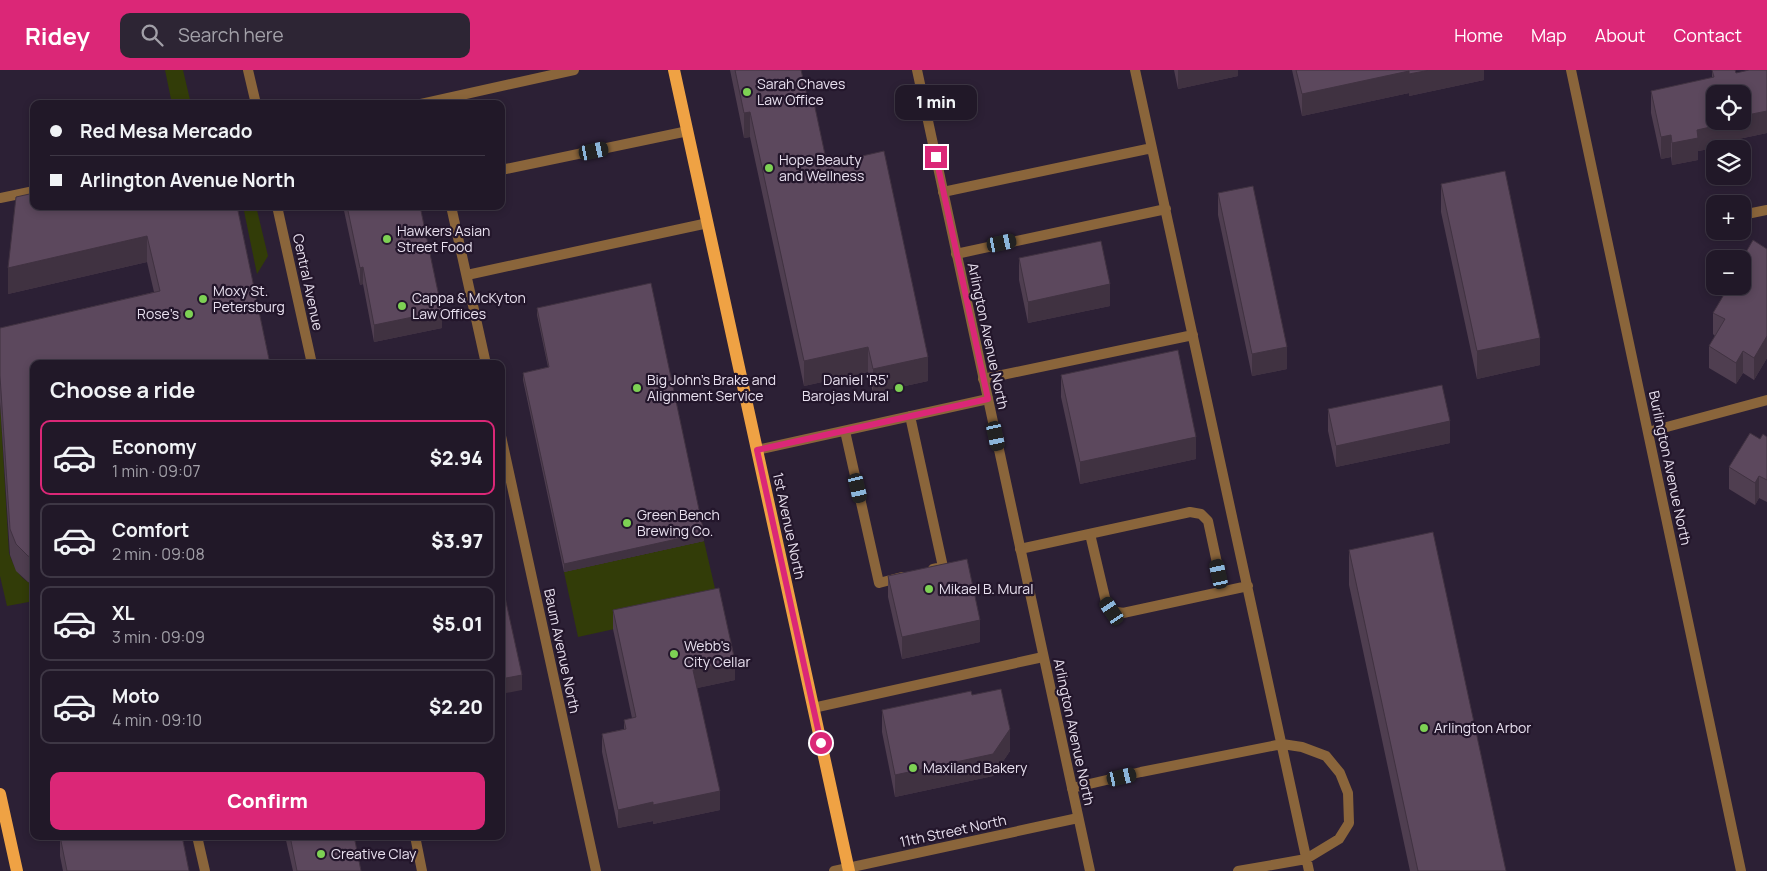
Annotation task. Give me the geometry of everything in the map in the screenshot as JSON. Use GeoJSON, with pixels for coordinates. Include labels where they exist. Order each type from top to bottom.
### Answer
{"type":"FeatureCollection","features":[{"type":"Feature","properties":{"kind":"main road","name":"1st Avenue North"},"geometry":{"type":"LineString","coordinates":[[674,70],[849,869]]}},
{"type":"Feature","properties":{"kind":"main road"},"geometry":{"type":"LineString","coordinates":[[0,794],[17,871]]}},
{"type":"Feature","properties":{"kind":"street"},"geometry":{"type":"LineString","coordinates":[[248,70],[255,100]]}},
{"type":"Feature","properties":{"kind":"street"},"geometry":{"type":"LineString","coordinates":[[439,100],[574,70]]}},
{"type":"Feature","properties":{"kind":"street","name":"Arlington Avenue North"},"geometry":{"type":"LineString","coordinates":[[917,70],[1090,871]]}},
{"type":"Feature","properties":{"kind":"street"},"geometry":{"type":"LineString","coordinates":[[1135,70],[1309,871]]}},
{"type":"Feature","properties":{"kind":"street","name":"Burlington Avenue North"},"geometry":{"type":"LineString","coordinates":[[1573,70],[1741,871]]}},
{"type":"Feature","properties":{"kind":"street"},"geometry":{"type":"LineString","coordinates":[[505,169],[688,131]]}},
{"type":"Feature","properties":{"kind":"street"},"geometry":{"type":"LineString","coordinates":[[943,192],[1152,148]]}},
{"type":"Feature","properties":{"kind":"street"},"geometry":{"type":"LineString","coordinates":[[0,198],[30,192]]}},
{"type":"Feature","properties":{"kind":"street"},"geometry":{"type":"LineString","coordinates":[[956,254],[1166,209]]}},
{"type":"Feature","properties":{"kind":"street","name":"Central Avenue"},"geometry":{"type":"LineString","coordinates":[[278,210],[311,360]]}},
{"type":"Feature","properties":{"kind":"street"},"geometry":{"type":"LineString","coordinates":[[452,210],[485,360]]}},
{"type":"Feature","properties":{"kind":"street"},"geometry":{"type":"LineString","coordinates":[[1751,213],[1767,210]]}},
{"type":"Feature","properties":{"kind":"street"},"geometry":{"type":"LineString","coordinates":[[467,275],[708,223]]}},
{"type":"Feature","properties":{"kind":"street"},"geometry":{"type":"LineString","coordinates":[[983,379],[1193,335]]}},
{"type":"Feature","properties":{"kind":"street"},"geometry":{"type":"LineString","coordinates":[[757,450],[988,399]]}},
{"type":"Feature","properties":{"kind":"street"},"geometry":{"type":"LineString","coordinates":[[1648,432],[1767,400]]}},
{"type":"Feature","properties":{"kind":"street"},"geometry":{"type":"LineString","coordinates":[[845,431],[879,583],[943,567],[910,416]]}},
{"type":"Feature","properties":{"kind":"street","name":"Baum Avenue North"},"geometry":{"type":"LineString","coordinates":[[505,454],[596,871]]}},
{"type":"Feature","properties":{"kind":"street"},"geometry":{"type":"LineString","coordinates":[[1020,549],[1190,512],[1201,514],[1208,521],[1223,591]]}},
{"type":"Feature","properties":{"kind":"street"},"geometry":{"type":"LineString","coordinates":[[1090,534],[1106,602],[1112,611],[1122,613],[1248,586]]}},
{"type":"Feature","properties":{"kind":"street"},"geometry":{"type":"LineString","coordinates":[[813,708],[1043,657]]}},
{"type":"Feature","properties":{"kind":"street"},"geometry":{"type":"LineString","coordinates":[[1072,788],[1141,772],[1282,744],[1302,747],[1326,756],[1340,774],[1348,793],[1349,823],[1340,839],[1306,858],[1238,871]]}},
{"type":"Feature","properties":{"kind":"street","name":"11th Street North"},"geometry":{"type":"LineString","coordinates":[[834,871],[1078,818]]}},
{"type":"Feature","properties":{"kind":"street"},"geometry":{"type":"LineString","coordinates":[[199,840],[205,871]]}},
{"type":"Feature","properties":{"kind":"street"},"geometry":{"type":"LineString","coordinates":[[415,840],[422,871]]}},
{"type":"Feature","properties":{"kind":"green space"},"geometry":{"type":"Polygon","coordinates":[[[165,70],[183,70],[190,100],[171,100],[165,70]]]}},
{"type":"Feature","properties":{"kind":"green space"},"geometry":{"type":"Polygon","coordinates":[[[244,210],[257,210],[268,256],[257,274],[244,210]]]}},
{"type":"Feature","properties":{"kind":"green space"},"geometry":{"type":"Polygon","coordinates":[[[0,402],[9,553],[15,568],[24,579],[30,583],[30,602],[7,606],[0,576],[0,402]]]}},
{"type":"Feature","properties":{"kind":"green space"},"geometry":{"type":"Polygon","coordinates":[[[704,541],[719,606],[578,637],[564,572],[704,541]]]}},
{"type":"Feature","properties":{"kind":"building"},"geometry":{"type":"Polygon","coordinates":[[[735,70],[801,70],[808,100],[813,98],[827,164],[884,151],[928,357],[873,369],[868,347],[804,361],[750,112],[744,113],[735,70]]]}},
{"type":"Feature","properties":{"kind":"building"},"geometry":{"type":"Polygon","coordinates":[[[1296,70],[1430,70],[1409,74],[1409,71],[1302,94],[1296,70]]]}},
{"type":"Feature","properties":{"kind":"building"},"geometry":{"type":"Polygon","coordinates":[[[1712,70],[1735,70],[1736,73],[1749,70],[1767,70],[1767,111],[1751,114],[1751,85],[1706,85],[1706,128],[1697,130],[1698,138],[1672,143],[1671,135],[1661,137],[1651,91],[1714,77],[1712,70]]]}},
{"type":"Feature","properties":{"kind":"building"},"geometry":{"type":"Polygon","coordinates":[[[1505,171],[1540,338],[1477,351],[1441,184],[1505,171]]]}},
{"type":"Feature","properties":{"kind":"building"},"geometry":{"type":"Polygon","coordinates":[[[1253,186],[1287,347],[1252,354],[1218,193],[1253,186]]]}},
{"type":"Feature","properties":{"kind":"building"},"geometry":{"type":"Polygon","coordinates":[[[30,194],[30,210],[238,210],[269,360],[30,360],[30,557],[16,544],[10,529],[0,376],[0,328],[160,291],[147,236],[8,268],[16,197],[30,194]]]}},
{"type":"Feature","properties":{"kind":"building"},"geometry":{"type":"Polygon","coordinates":[[[348,210],[421,210],[442,311],[374,325],[363,267],[360,268],[348,210]]]}},
{"type":"Feature","properties":{"kind":"building"},"geometry":{"type":"Polygon","coordinates":[[[1753,240],[1767,249],[1767,336],[1754,358],[1743,351],[1736,363],[1709,346],[1725,319],[1713,313],[1724,295],[1751,295],[1751,250],[1747,250],[1753,240]]]}},
{"type":"Feature","properties":{"kind":"building"},"geometry":{"type":"Polygon","coordinates":[[[1101,241],[1110,284],[1028,302],[1019,258],[1101,241]]]}},
{"type":"Feature","properties":{"kind":"building"},"geometry":{"type":"Polygon","coordinates":[[[651,283],[704,533],[564,564],[523,373],[549,367],[537,308],[651,283]]]}},
{"type":"Feature","properties":{"kind":"building"},"geometry":{"type":"Polygon","coordinates":[[[1178,350],[1196,437],[1080,462],[1061,375],[1178,350]]]}},
{"type":"Feature","properties":{"kind":"building"},"geometry":{"type":"Polygon","coordinates":[[[1442,385],[1450,421],[1336,446],[1328,409],[1442,385]]]}},
{"type":"Feature","properties":{"kind":"building"},"geometry":{"type":"Polygon","coordinates":[[[1750,433],[1760,439],[1763,434],[1767,437],[1767,480],[1759,476],[1755,483],[1729,467],[1750,433]]]}},
{"type":"Feature","properties":{"kind":"building","name":"Arlington Arbor"},"geometry":{"type":"Polygon","coordinates":[[[1433,532],[1506,871],[1418,871],[1349,550],[1433,532]]]}},
{"type":"Feature","properties":{"kind":"building"},"geometry":{"type":"Polygon","coordinates":[[[967,559],[980,620],[902,637],[888,576],[967,559]]]}},
{"type":"Feature","properties":{"kind":"building"},"geometry":{"type":"Polygon","coordinates":[[[719,588],[735,661],[693,670],[720,791],[618,810],[602,734],[626,729],[624,720],[636,717],[613,610],[719,588]]]}},
{"type":"Feature","properties":{"kind":"building"},"geometry":{"type":"Polygon","coordinates":[[[505,597],[522,675],[505,678],[505,597]]]}},
{"type":"Feature","properties":{"kind":"building"},"geometry":{"type":"Polygon","coordinates":[[[1001,689],[1010,729],[993,754],[895,775],[882,710],[971,691],[972,695],[1001,689]]]}},
{"type":"Feature","properties":{"kind":"building"},"geometry":{"type":"Polygon","coordinates":[[[61,840],[183,840],[189,871],[67,871],[61,840]]]}},
{"type":"Feature","properties":{"kind":"building","name":"Creative Clay"},"geometry":{"type":"Polygon","coordinates":[[[291,840],[355,840],[361,871],[297,871],[291,840]]]}},
{"type":"Feature","properties":{"kind":"place","name":"Sarah Chaves Law Office"},"geometry":{"type":"Point","coordinates":[747,92]}},
{"type":"Feature","properties":{"kind":"place","name":"Hope Beauty and Wellness"},"geometry":{"type":"Point","coordinates":[769,168]}},
{"type":"Feature","properties":{"kind":"place","name":"Hawkers Asian Street Food"},"geometry":{"type":"Point","coordinates":[387,239]}},
{"type":"Feature","properties":{"kind":"place","name":"Moxy St. Petersburg"},"geometry":{"type":"Point","coordinates":[203,299]}},
{"type":"Feature","properties":{"kind":"place","name":"Cappa & McKyton Law Offices"},"geometry":{"type":"Point","coordinates":[402,306]}},
{"type":"Feature","properties":{"kind":"place","name":"Rose’s"},"geometry":{"type":"Point","coordinates":[189,314]}},
{"type":"Feature","properties":{"kind":"place","name":"Big John's Brake and Alignment Service"},"geometry":{"type":"Point","coordinates":[637,388]}},
{"type":"Feature","properties":{"kind":"place","name":"Daniel 'R5' Barojas Mural"},"geometry":{"type":"Point","coordinates":[899,388]}},
{"type":"Feature","properties":{"kind":"place","name":"Green Bench Brewing Co."},"geometry":{"type":"Point","coordinates":[627,523]}},
{"type":"Feature","properties":{"kind":"place","name":"Mikael B. Mural"},"geometry":{"type":"Point","coordinates":[929,589]}},
{"type":"Feature","properties":{"kind":"place","name":"Webb's City Cellar"},"geometry":{"type":"Point","coordinates":[674,654]}},
{"type":"Feature","properties":{"kind":"place","name":"Arlington Arbor"},"geometry":{"type":"Point","coordinates":[1424,728]}},
{"type":"Feature","properties":{"kind":"place","name":"Maxiland Bakery"},"geometry":{"type":"Point","coordinates":[913,768]}},
{"type":"Feature","properties":{"kind":"place","name":"Creative Clay"},"geometry":{"type":"Point","coordinates":[321,854]}},
{"type":"Feature","properties":{"kind":"route"},"geometry":{"type":"LineString","coordinates":[[821,743],[757,450],[988,399],[936,157]]}}]}
